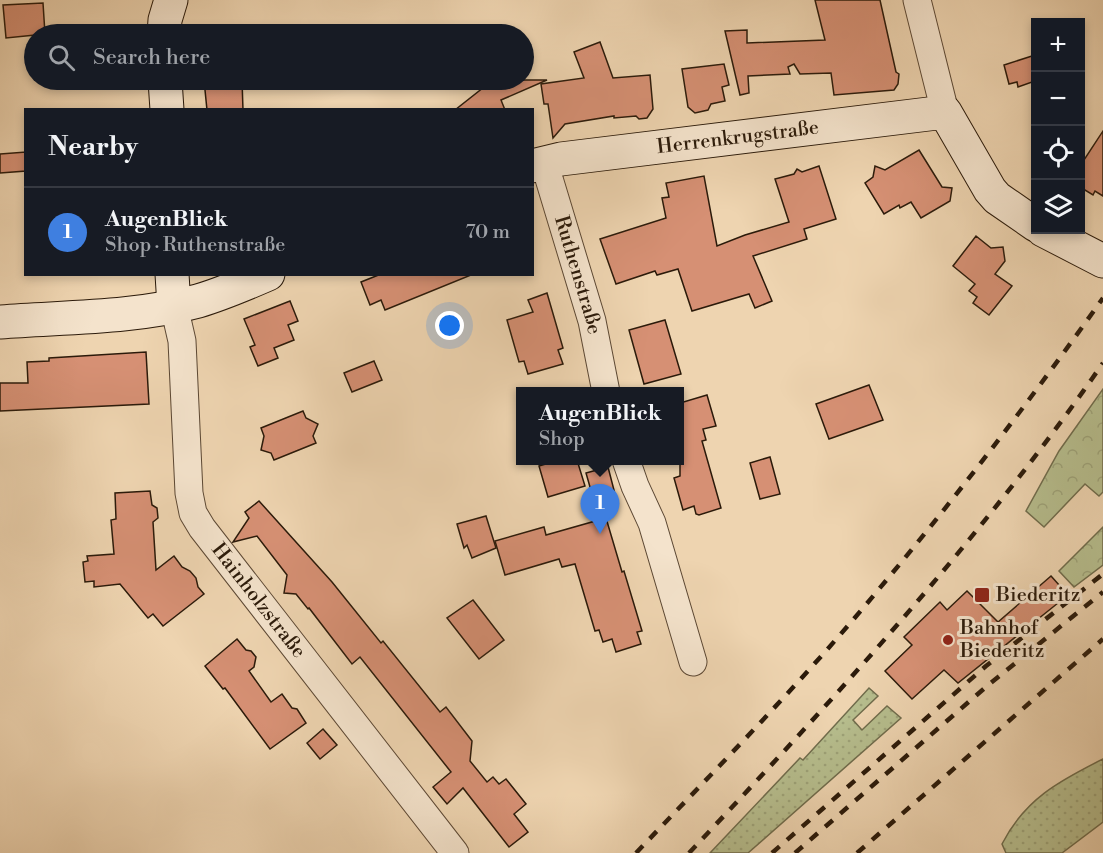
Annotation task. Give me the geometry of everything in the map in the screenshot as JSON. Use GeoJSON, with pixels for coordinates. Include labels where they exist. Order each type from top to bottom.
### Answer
{"type":"FeatureCollection","features":[{"type":"Feature","properties":{"kind":"street"},"geometry":{"type":"LineString","coordinates":[[165,24],[171,0]]}},
{"type":"Feature","properties":{"kind":"street"},"geometry":{"type":"LineString","coordinates":[[917,0],[945,112],[990,190],[997,198],[1031,222]]}},
{"type":"Feature","properties":{"kind":"street"},"geometry":{"type":"LineString","coordinates":[[165,90],[166,108]]}},
{"type":"Feature","properties":{"kind":"street","name":"Herrenkrugstraße"},"geometry":{"type":"LineString","coordinates":[[538,164],[945,112]]}},
{"type":"Feature","properties":{"kind":"street","name":"Ruthenstraße"},"geometry":{"type":"LineString","coordinates":[[538,164],[592,321],[605,387]]}},
{"type":"Feature","properties":{"kind":"street"},"geometry":{"type":"LineString","coordinates":[[1051,234],[1103,261]]}},
{"type":"Feature","properties":{"kind":"street"},"geometry":{"type":"LineString","coordinates":[[0,322],[110,314],[173,290],[222,293],[263,276]]}},
{"type":"Feature","properties":{"kind":"street","name":"Hainholzstraße"},"geometry":{"type":"LineString","coordinates":[[173,290],[182,341],[189,493],[193,513],[202,528],[455,853]]}},
{"type":"Feature","properties":{"kind":"street"},"geometry":{"type":"LineString","coordinates":[[628,465],[652,523],[693,662]]}},
{"type":"Feature","properties":{"kind":"green space"},"geometry":{"type":"Polygon","coordinates":[[[1103,389],[1103,492],[1099,496],[1085,484],[1044,527],[1026,511],[1059,451],[1103,389]]]}},
{"type":"Feature","properties":{"kind":"green space"},"geometry":{"type":"Polygon","coordinates":[[[1103,527],[1103,565],[1074,587],[1059,571],[1103,527]]]}},
{"type":"Feature","properties":{"kind":"green space"},"geometry":{"type":"Polygon","coordinates":[[[869,688],[878,696],[853,720],[862,730],[887,706],[901,718],[748,853],[710,853],[800,758],[803,760],[869,688]]]}},
{"type":"Feature","properties":{"kind":"green space"},"geometry":{"type":"Polygon","coordinates":[[[1103,759],[1103,822],[1062,853],[1006,853],[1002,844],[1011,828],[1032,803],[1072,775],[1103,759]]]}},
{"type":"Feature","properties":{"kind":"building"},"geometry":{"type":"Polygon","coordinates":[[[815,0],[880,0],[896,72],[899,74],[898,84],[894,90],[834,95],[831,73],[800,74],[794,64],[788,67],[790,74],[748,76],[749,93],[740,95],[725,31],[747,30],[747,43],[825,40],[815,0]]]}},
{"type":"Feature","properties":{"kind":"building"},"geometry":{"type":"Polygon","coordinates":[[[43,3],[44,24],[24,24],[24,36],[6,38],[3,5],[43,3]]]}},
{"type":"Feature","properties":{"kind":"building"},"geometry":{"type":"Polygon","coordinates":[[[600,42],[613,78],[650,75],[653,109],[647,118],[639,119],[636,116],[614,118],[614,116],[565,124],[553,138],[548,104],[544,104],[541,84],[584,78],[574,52],[600,42]]]}},
{"type":"Feature","properties":{"kind":"building"},"geometry":{"type":"Polygon","coordinates":[[[1031,56],[1031,82],[1018,87],[1017,82],[1009,84],[1004,65],[1031,56]]]}},
{"type":"Feature","properties":{"kind":"building"},"geometry":{"type":"Polygon","coordinates":[[[724,64],[729,85],[722,87],[725,101],[711,104],[708,110],[695,113],[688,107],[682,69],[724,64]]]}},
{"type":"Feature","properties":{"kind":"building"},"geometry":{"type":"Polygon","coordinates":[[[534,80],[547,80],[534,86],[534,80]]]}},
{"type":"Feature","properties":{"kind":"building"},"geometry":{"type":"Polygon","coordinates":[[[205,90],[242,90],[243,108],[207,108],[205,90]]]}},
{"type":"Feature","properties":{"kind":"building"},"geometry":{"type":"Polygon","coordinates":[[[480,90],[524,90],[501,100],[504,108],[458,108],[480,90]]]}},
{"type":"Feature","properties":{"kind":"building"},"geometry":{"type":"Polygon","coordinates":[[[1103,131],[1103,196],[1095,191],[1093,195],[1085,190],[1085,158],[1103,131]]]}},
{"type":"Feature","properties":{"kind":"building"},"geometry":{"type":"Polygon","coordinates":[[[919,150],[942,187],[952,188],[950,201],[921,218],[911,202],[900,208],[899,205],[884,214],[865,183],[873,177],[875,166],[885,170],[919,150]]]}},
{"type":"Feature","properties":{"kind":"building"},"geometry":{"type":"Polygon","coordinates":[[[24,152],[24,171],[0,173],[0,154],[24,152]]]}},
{"type":"Feature","properties":{"kind":"building"},"geometry":{"type":"Polygon","coordinates":[[[819,166],[836,219],[804,229],[807,239],[753,256],[772,301],[755,308],[749,294],[692,311],[678,269],[657,275],[655,271],[616,284],[600,239],[666,218],[662,198],[669,197],[666,183],[704,176],[717,246],[789,222],[775,179],[794,174],[797,169],[802,172],[819,166]]]}},
{"type":"Feature","properties":{"kind":"building"},"geometry":{"type":"Polygon","coordinates":[[[976,236],[991,248],[1003,247],[1005,261],[995,274],[1012,286],[989,315],[973,303],[977,297],[969,291],[975,284],[953,266],[976,236]]]}},
{"type":"Feature","properties":{"kind":"building"},"geometry":{"type":"Polygon","coordinates":[[[376,276],[469,276],[385,310],[381,300],[370,305],[361,282],[376,276]]]}},
{"type":"Feature","properties":{"kind":"building"},"geometry":{"type":"Polygon","coordinates":[[[547,293],[563,348],[558,350],[563,364],[528,374],[524,361],[519,362],[507,320],[533,312],[528,300],[547,293]]]}},
{"type":"Feature","properties":{"kind":"building"},"geometry":{"type":"Polygon","coordinates":[[[290,301],[298,321],[288,325],[294,340],[274,348],[278,358],[258,366],[250,347],[255,345],[244,319],[290,301]]]}},
{"type":"Feature","properties":{"kind":"building"},"geometry":{"type":"Polygon","coordinates":[[[665,320],[681,374],[644,384],[629,330],[665,320]]]}},
{"type":"Feature","properties":{"kind":"building"},"geometry":{"type":"Polygon","coordinates":[[[146,352],[149,404],[0,411],[0,383],[28,383],[27,362],[49,361],[49,358],[146,352]]]}},
{"type":"Feature","properties":{"kind":"building"},"geometry":{"type":"Polygon","coordinates":[[[374,361],[382,380],[352,392],[344,373],[374,361]]]}},
{"type":"Feature","properties":{"kind":"building"},"geometry":{"type":"Polygon","coordinates":[[[869,385],[883,420],[829,439],[816,404],[869,385]]]}},
{"type":"Feature","properties":{"kind":"building"},"geometry":{"type":"Polygon","coordinates":[[[707,395],[716,426],[703,429],[706,440],[702,441],[721,508],[699,515],[696,514],[694,506],[683,510],[674,478],[680,476],[680,465],[684,465],[684,402],[707,395]]]}},
{"type":"Feature","properties":{"kind":"building"},"geometry":{"type":"Polygon","coordinates":[[[303,411],[306,418],[318,424],[313,436],[316,443],[274,460],[271,453],[261,450],[264,436],[261,428],[303,411]]]}},
{"type":"Feature","properties":{"kind":"building"},"geometry":{"type":"Polygon","coordinates":[[[770,457],[780,494],[760,499],[750,463],[770,457]]]}},
{"type":"Feature","properties":{"kind":"building"},"geometry":{"type":"Polygon","coordinates":[[[579,465],[585,486],[548,497],[539,466],[579,465]]]}},
{"type":"Feature","properties":{"kind":"building"},"geometry":{"type":"Polygon","coordinates":[[[608,467],[615,494],[594,501],[586,473],[608,467]]]}},
{"type":"Feature","properties":{"kind":"building"},"geometry":{"type":"Polygon","coordinates":[[[150,491],[152,505],[157,508],[158,518],[153,522],[156,570],[174,556],[182,567],[196,578],[198,587],[204,594],[163,626],[153,614],[148,618],[120,584],[94,587],[94,581],[85,582],[83,562],[88,561],[87,556],[114,554],[111,520],[116,519],[115,493],[150,491]]]}},
{"type":"Feature","properties":{"kind":"building"},"geometry":{"type":"Polygon","coordinates":[[[259,501],[332,582],[381,643],[383,641],[440,712],[446,707],[472,741],[470,761],[487,782],[493,777],[499,784],[506,779],[526,804],[514,814],[528,832],[509,847],[463,788],[447,804],[433,787],[451,772],[360,657],[352,664],[296,594],[284,593],[287,575],[257,536],[233,542],[249,518],[245,512],[259,501]]]}},
{"type":"Feature","properties":{"kind":"building"},"geometry":{"type":"Polygon","coordinates":[[[486,516],[496,548],[472,558],[467,545],[464,548],[457,524],[486,516]]]}},
{"type":"Feature","properties":{"kind":"building"},"geometry":{"type":"Polygon","coordinates":[[[606,518],[642,631],[637,632],[641,644],[616,652],[612,639],[603,642],[599,630],[595,631],[575,564],[562,567],[559,559],[505,575],[495,541],[544,527],[546,535],[606,518]]]}},
{"type":"Feature","properties":{"kind":"building"},"geometry":{"type":"Polygon","coordinates":[[[1051,576],[1068,595],[958,683],[944,670],[912,699],[885,671],[912,645],[904,637],[940,602],[947,610],[967,591],[998,622],[1051,576]]]}},
{"type":"Feature","properties":{"kind":"building"},"geometry":{"type":"Polygon","coordinates":[[[473,600],[504,640],[479,659],[447,618],[473,600]]]}},
{"type":"Feature","properties":{"kind":"building"},"geometry":{"type":"Polygon","coordinates":[[[237,639],[256,657],[254,667],[249,671],[271,702],[282,694],[292,708],[297,709],[306,723],[270,749],[225,688],[223,689],[205,666],[237,639]]]}},
{"type":"Feature","properties":{"kind":"building"},"geometry":{"type":"Polygon","coordinates":[[[323,729],[337,745],[320,759],[307,743],[323,729]]]}},
{"type":"Feature","properties":{"kind":"railway"},"geometry":{"type":"LineString","coordinates":[[636,853],[790,690],[879,589],[994,446],[1103,298]]}},
{"type":"Feature","properties":{"kind":"railway"},"geometry":{"type":"LineString","coordinates":[[689,853],[852,676],[957,555],[1056,428],[1103,363]]}},
{"type":"Feature","properties":{"kind":"railway"},"geometry":{"type":"LineString","coordinates":[[772,853],[986,666],[1103,574]]}},
{"type":"Feature","properties":{"kind":"railway"},"geometry":{"type":"LineString","coordinates":[[795,853],[987,686],[1103,592]]}},
{"type":"Feature","properties":{"kind":"railway"},"geometry":{"type":"LineString","coordinates":[[857,853],[1103,639]]}},
{"type":"Feature","properties":{"kind":"place","name":"AugenBlick"},"geometry":{"type":"Point","coordinates":[600,534]}},
{"type":"Feature","properties":{"kind":"place","name":"Biederitz"},"geometry":{"type":"Point","coordinates":[982,595]}},
{"type":"Feature","properties":{"kind":"place","name":"Bahnhof Biederitz"},"geometry":{"type":"Point","coordinates":[948,640]}}]}
